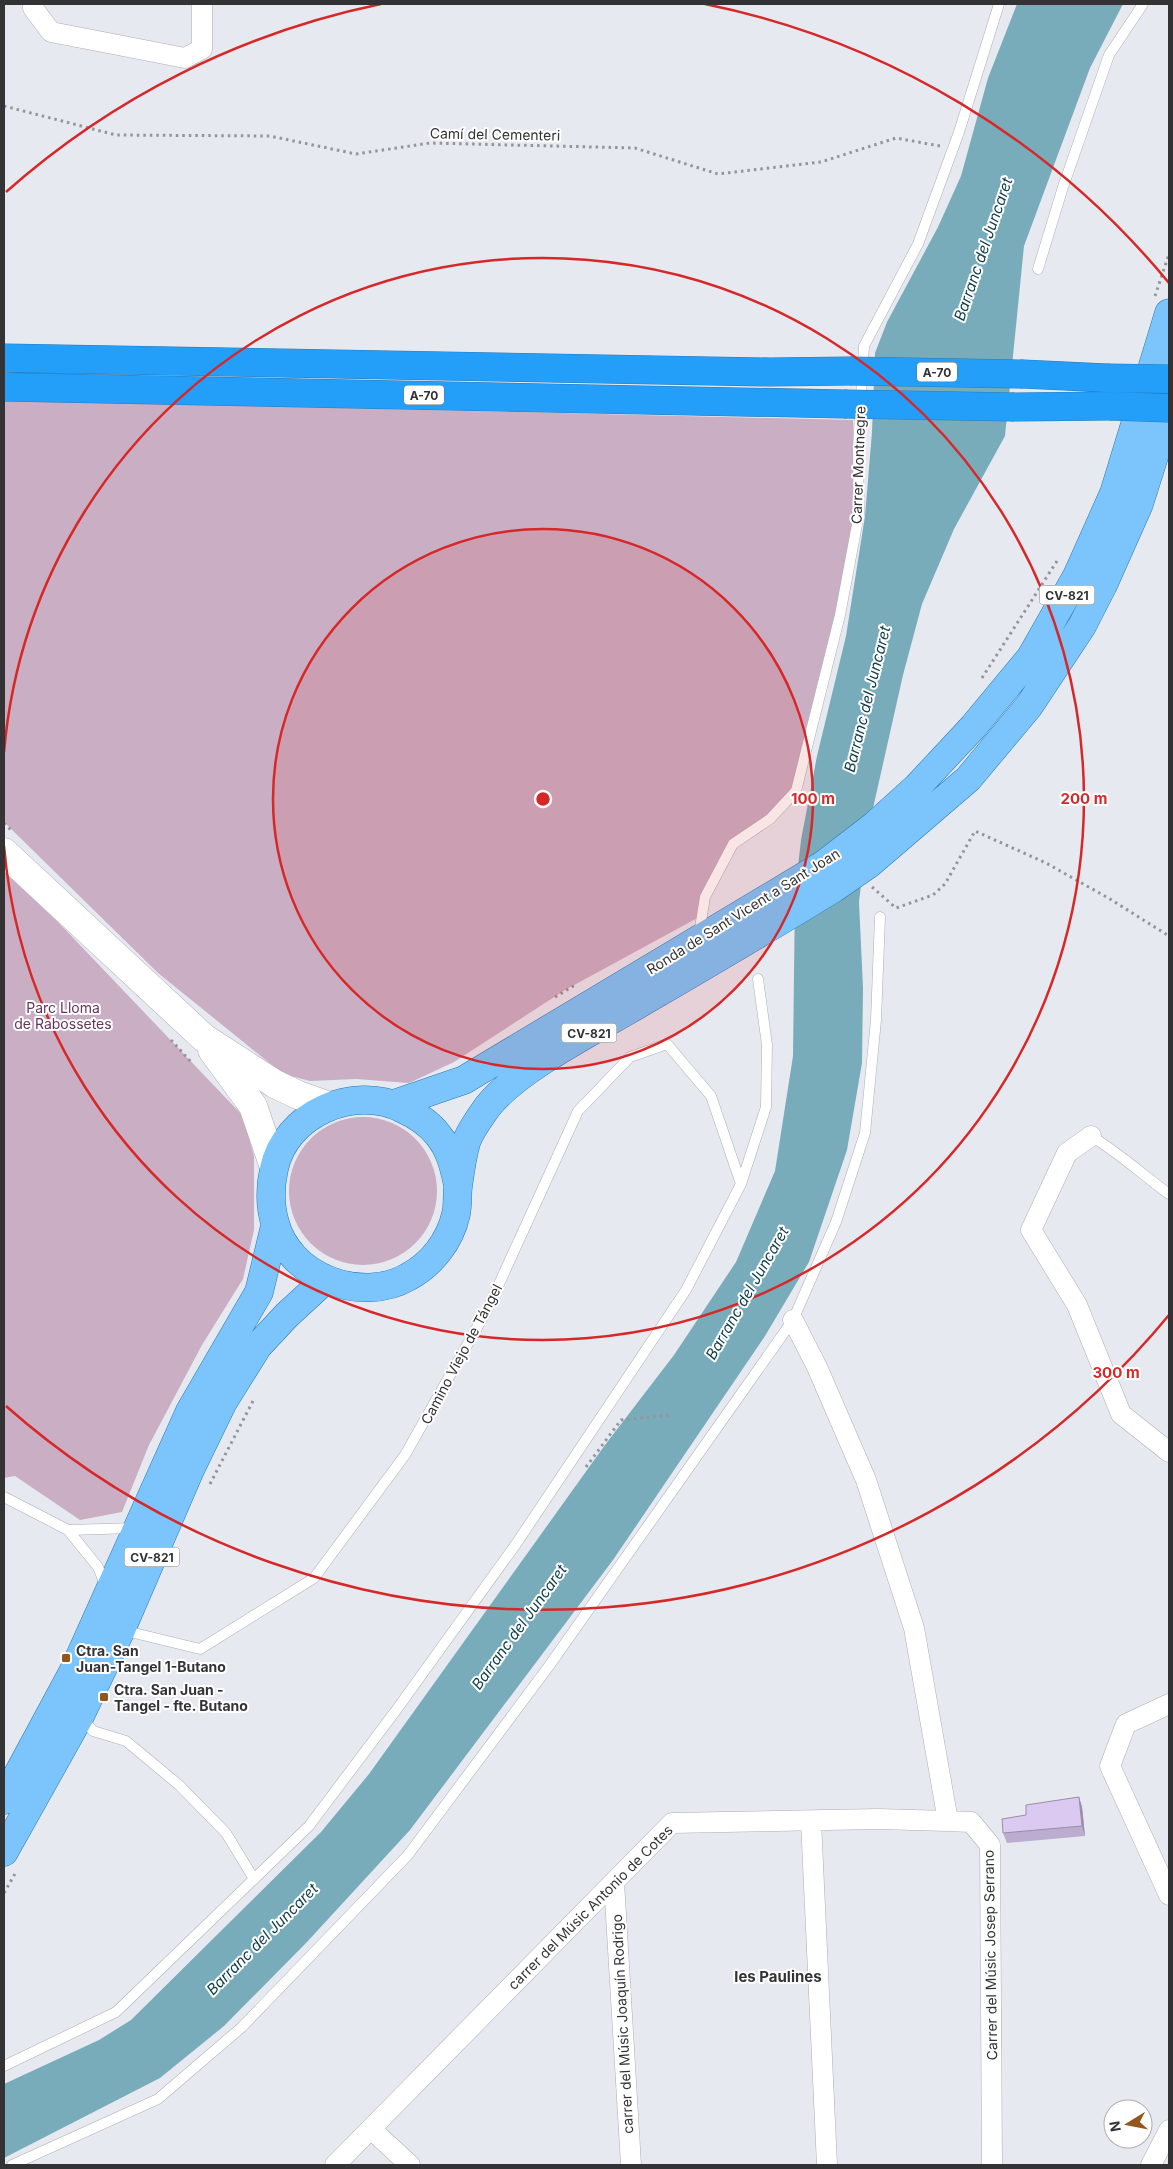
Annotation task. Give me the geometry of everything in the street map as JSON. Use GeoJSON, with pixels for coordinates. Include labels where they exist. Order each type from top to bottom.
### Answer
{"type":"FeatureCollection","features":[{"type":"Feature","properties":{"kind":"highway","name":"A-70"},"geometry":{"type":"LineString","coordinates":[[4,358],[770,372],[850,371],[1023,374],[1169,380]]}},
{"type":"Feature","properties":{"kind":"highway","name":"A-70"},"geometry":{"type":"LineString","coordinates":[[4,387],[1014,407],[1110,406],[1169,409]]}},
{"type":"Feature","properties":{"kind":"main road","name":"Ronda de Sant Vicent a Sant Joan"},"geometry":{"type":"LineString","coordinates":[[458,1185],[452,1158],[438,1135],[419,1117],[394,1104],[373,1100],[351,1100],[330,1106],[305,1120],[286,1141],[274,1167],[270,1196],[275,1226],[287,1248],[304,1266],[325,1280],[352,1288],[380,1287],[407,1278],[415,1273],[430,1262],[447,1239],[456,1213],[458,1185],[466,1141],[489,1105],[514,1082],[765,915],[875,825],[917,787],[979,720],[1031,656],[1076,576],[1114,493],[1161,306]]}},
{"type":"Feature","properties":{"kind":"main road","name":"Ronda de Sant Vicent a Sant Joan"},"geometry":{"type":"LineString","coordinates":[[394,1104],[464,1080],[699,939],[869,875],[968,778],[1029,706],[1053,672],[1082,626],[1139,504],[1169,409]]}},
{"type":"Feature","properties":{"kind":"main road","name":"CV-821"},"geometry":{"type":"LineString","coordinates":[[4,852],[204,1038],[275,1084],[298,1095],[330,1106]]}},
{"type":"Feature","properties":{"kind":"main road","name":"CV-821"},"geometry":{"type":"LineString","coordinates":[[204,1038],[253,1106],[274,1167]]}},
{"type":"Feature","properties":{"kind":"main road","name":"Ronda de Sant Vicent a Sant Joan"},"geometry":{"type":"LineString","coordinates":[[4,1800],[73,1672],[190,1411],[259,1292],[275,1226]]}},
{"type":"Feature","properties":{"kind":"main road","name":"CV-821"},"geometry":{"type":"LineString","coordinates":[[11,1860],[121,1630],[190,1470],[223,1402],[258,1346],[287,1314],[325,1280]]}},
{"type":"Feature","properties":{"kind":"street"},"geometry":{"type":"LineString","coordinates":[[33,4],[33,8],[50,32],[185,58],[202,48],[202,4]]}},
{"type":"Feature","properties":{"kind":"street"},"geometry":{"type":"LineString","coordinates":[[1091,1136],[1067,1153],[1031,1230],[1077,1305],[1121,1414],[1169,1452]]}},
{"type":"Feature","properties":{"kind":"street"},"geometry":{"type":"LineString","coordinates":[[794,1320],[817,1367],[866,1480],[914,1628],[948,1821]]}},
{"type":"Feature","properties":{"kind":"street"},"geometry":{"type":"LineString","coordinates":[[1169,1704],[1126,1724],[1110,1766],[1169,1895]]}},
{"type":"Feature","properties":{"kind":"street"},"geometry":{"type":"LineString","coordinates":[[811,1821],[827,2165]]}},
{"type":"Feature","properties":{"kind":"street","name":"carrer del Músic Antonio de Cotes"},"geometry":{"type":"LineString","coordinates":[[335,2165],[672,1823],[948,1821]]}},
{"type":"Feature","properties":{"kind":"street","name":"Carrer del Músic Josep Serrano"},"geometry":{"type":"LineString","coordinates":[[948,1821],[971,1822],[990,1845],[992,2165]]}},
{"type":"Feature","properties":{"kind":"street","name":"carrer del Músic Joaquín Rodrigo"},"geometry":{"type":"LineString","coordinates":[[614,1882],[631,2165]]}},
{"type":"Feature","properties":{"kind":"street"},"geometry":{"type":"LineString","coordinates":[[371,2129],[410,2165]]}},
{"type":"Feature","properties":{"kind":"street"},"geometry":{"type":"LineString","coordinates":[[1151,2165],[1169,2130]]}},
{"type":"Feature","properties":{"kind":"lane","name":"Carrer Montnegre"},"geometry":{"type":"LineString","coordinates":[[699,939],[705,897],[733,844],[770,819],[796,791],[840,615],[859,514],[858,448],[864,346],[918,244],[953,148],[999,4]]}},
{"type":"Feature","properties":{"kind":"lane"},"geometry":{"type":"LineString","coordinates":[[1038,269],[1063,186],[1110,55],[1143,4]]}},
{"type":"Feature","properties":{"kind":"lane"},"geometry":{"type":"LineString","coordinates":[[12,2165],[158,2099],[242,2027],[408,1855],[549,1666],[794,1320],[836,1222],[865,1133],[876,1020],[880,917]]}},
{"type":"Feature","properties":{"kind":"lane"},"geometry":{"type":"LineString","coordinates":[[4,2066],[116,2012],[309,1826],[397,1709],[516,1544],[686,1290],[741,1184],[766,1107],[768,1045],[758,979]]}},
{"type":"Feature","properties":{"kind":"lane","name":"Camino Viejo de Tángel"},"geometry":{"type":"LineString","coordinates":[[121,1630],[200,1649],[314,1578],[405,1455],[415,1438],[488,1308],[578,1112],[630,1057],[667,1044],[711,1096],[741,1184]]}},
{"type":"Feature","properties":{"kind":"lane"},"geometry":{"type":"LineString","coordinates":[[1091,1136],[1116,1152],[1169,1194]]}},
{"type":"Feature","properties":{"kind":"lane"},"geometry":{"type":"LineString","coordinates":[[4,1497],[68,1530],[98,1567],[109,1593]]}},
{"type":"Feature","properties":{"kind":"lane"},"geometry":{"type":"LineString","coordinates":[[68,1530],[138,1527]]}},
{"type":"Feature","properties":{"kind":"lane"},"geometry":{"type":"LineString","coordinates":[[80,1716],[93,1731],[126,1741],[179,1785],[226,1832],[254,1879]]}},
{"type":"Feature","properties":{"kind":"path","name":"Camí del Cementeri"},"geometry":{"type":"LineString","coordinates":[[4,106],[116,135],[270,136],[356,154],[430,143],[635,148],[718,174],[821,162],[896,138],[953,148]]}},
{"type":"Feature","properties":{"kind":"path"},"geometry":{"type":"LineString","coordinates":[[1161,306],[1169,254]]}},
{"type":"Feature","properties":{"kind":"path"},"geometry":{"type":"LineString","coordinates":[[980,680],[1060,557]]}},
{"type":"Feature","properties":{"kind":"path"},"geometry":{"type":"LineString","coordinates":[[869,875],[896,908],[934,895],[945,884],[975,831],[1046,863],[1110,899],[1169,936]]}},
{"type":"Feature","properties":{"kind":"path"},"geometry":{"type":"LineString","coordinates":[[208,1488],[256,1394]]}},
{"type":"Feature","properties":{"kind":"path"},"geometry":{"type":"LineString","coordinates":[[586,1468],[621,1420],[670,1415]]}},
{"type":"Feature","properties":{"kind":"path"},"geometry":{"type":"LineString","coordinates":[[4,1893],[11,1860]]}},
{"type":"Feature","properties":{"kind":"green space"},"geometry":{"type":"Polygon","coordinates":[[[4,400],[853,420],[855,515],[840,615],[796,791],[733,844],[701,916],[565,990],[454,1062],[409,1083],[356,1079],[310,1081],[283,1074],[158,973],[4,822],[4,400]]]}},
{"type":"Feature","properties":{"kind":"green space","name":"Parc Lloma de Rabossetes"},"geometry":{"type":"Polygon","coordinates":[[[4,871],[59,923],[243,1116],[254,1156],[254,1230],[243,1279],[202,1345],[149,1445],[122,1512],[80,1520],[15,1476],[4,1478],[4,871]]]}},
{"type":"Feature","properties":{"kind":"green space"},"geometry":{"type":"Polygon","coordinates":[[[363,1117],[391,1123],[415,1139],[431,1163],[437,1191],[431,1219],[415,1243],[391,1259],[363,1265],[335,1259],[311,1243],[295,1219],[289,1191],[295,1163],[311,1139],[335,1123],[363,1117]]]}},
{"type":"Feature","properties":{"kind":"water","name":"Barranc del Juncaret"},"geometry":{"type":"Polygon","coordinates":[[[1017,4],[1123,4],[1090,68],[1024,246],[1005,436],[954,529],[922,604],[903,675],[867,835],[859,902],[863,988],[862,1063],[847,1150],[809,1262],[765,1336],[613,1560],[410,1830],[307,1942],[224,2026],[160,2078],[4,2158],[4,2084],[99,2040],[131,2020],[321,1832],[369,1774],[605,1445],[674,1355],[736,1262],[775,1171],[793,1056],[795,893],[801,840],[817,756],[846,636],[865,516],[872,432],[875,353],[887,322],[938,227],[961,176],[988,78],[1017,4]]]}},
{"type":"Feature","properties":{"kind":"building"},"geometry":{"type":"Polygon","coordinates":[[[1079,1797],[1082,1826],[1003,1833],[1002,1819],[1026,1815],[1026,1805],[1079,1797]]]}},
{"type":"Feature","properties":{"kind":"place","name":"Ctra. San Juan-Tangel 1-Butano"},"geometry":{"type":"Point","coordinates":[66,1658]}},
{"type":"Feature","properties":{"kind":"place","name":"Ctra. San Juan - Tangel - fte. Butano"},"geometry":{"type":"Point","coordinates":[104,1697]}},
{"type":"Feature","properties":{"kind":"district","name":"les Paulines"},"geometry":{"type":"Point","coordinates":[778,1976]}}]}
